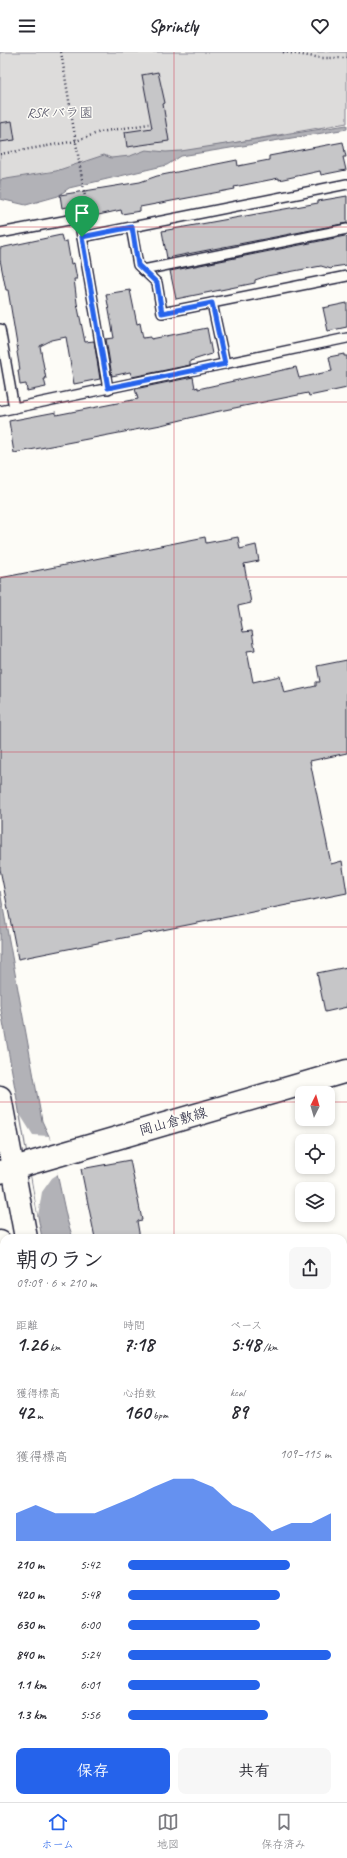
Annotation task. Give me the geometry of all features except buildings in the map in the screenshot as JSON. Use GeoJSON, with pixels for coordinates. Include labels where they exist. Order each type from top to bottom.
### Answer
{"type":"FeatureCollection","features":[{"type":"Feature","properties":{"kind":"main road","name":"岡山倉敷線"},"geometry":{"type":"LineString","coordinates":[[14,1168],[347,1071]]}},
{"type":"Feature","properties":{"kind":"main road"},"geometry":{"type":"LineString","coordinates":[[0,1097],[25,1234]]}},
{"type":"Feature","properties":{"kind":"lane"},"geometry":{"type":"LineString","coordinates":[[82,237],[347,184]]}},
{"type":"Feature","properties":{"kind":"lane"},"geometry":{"type":"LineString","coordinates":[[0,233],[79,218],[108,388]]}},
{"type":"Feature","properties":{"kind":"lane"},"geometry":{"type":"LineString","coordinates":[[132,227],[138,265],[157,283],[162,313],[347,276]]}},
{"type":"Feature","properties":{"kind":"lane"},"geometry":{"type":"LineString","coordinates":[[143,270],[347,229]]}},
{"type":"Feature","properties":{"kind":"lane"},"geometry":{"type":"LineString","coordinates":[[212,303],[225,364]]}},
{"type":"Feature","properties":{"kind":"lane"},"geometry":{"type":"LineString","coordinates":[[0,329],[14,408]]}},
{"type":"Feature","properties":{"kind":"lane"},"geometry":{"type":"LineString","coordinates":[[0,411],[347,338]]}},
{"type":"Feature","properties":{"kind":"path"},"geometry":{"type":"LineString","coordinates":[[61,52],[88,210],[79,218]]}},
{"type":"Feature","properties":{"kind":"path"},"geometry":{"type":"LineString","coordinates":[[283,52],[322,58],[347,58]]}},
{"type":"Feature","properties":{"kind":"path"},"geometry":{"type":"LineString","coordinates":[[0,154],[76,142],[100,132],[149,124]]}},
{"type":"Feature","properties":{"kind":"green space","name":"RSK バラ園"},"geometry":{"type":"Polygon","coordinates":[[[0,52],[347,52],[347,123],[0,184],[0,52]]]}},
{"type":"Feature","properties":{"kind":"shaded area"},"geometry":{"type":"Polygon","coordinates":[[[347,125],[347,129],[181,156],[167,165],[69,188],[58,196],[26,205],[0,199],[0,180],[56,171],[104,155],[111,158],[130,156],[146,150],[166,152],[181,151],[347,125]]]}},
{"type":"Feature","properties":{"kind":"shaded area"},"geometry":{"type":"Polygon","coordinates":[[[0,891],[42,1121],[49,1136],[67,1220],[72,1234],[41,1234],[0,1005],[0,891]]]}},
{"type":"Feature","properties":{"kind":"pier"},"geometry":{"type":"Polygon","coordinates":[[[21,1116],[33,1135],[49,1136],[58,1174],[52,1178],[42,1192],[38,1216],[21,1116]]]}},
{"type":"Feature","properties":{"kind":"route"},"geometry":{"type":"LineString","coordinates":[[132,227],[138,265],[157,283],[162,313],[212,303],[225,364],[108,388],[82,237],[132,227]]}}]}
